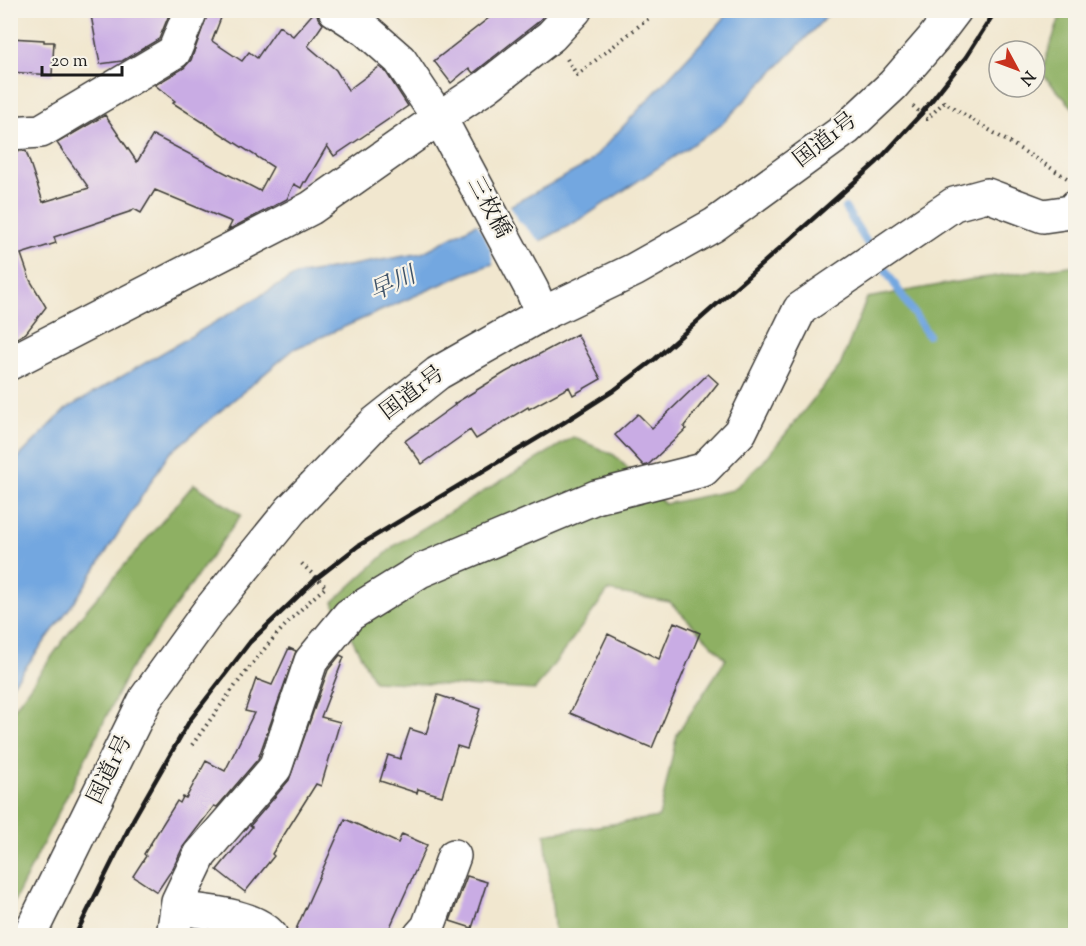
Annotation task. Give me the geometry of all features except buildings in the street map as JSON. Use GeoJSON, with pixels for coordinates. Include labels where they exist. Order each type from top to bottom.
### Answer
{"type":"FeatureCollection","features":[{"type":"Feature","properties":{"kind":"main road"},"geometry":{"type":"LineString","coordinates":[[10,133],[41,131],[174,52],[191,10]]}},
{"type":"Feature","properties":{"kind":"main road","name":"三枚橋"},"geometry":{"type":"LineString","coordinates":[[335,10],[366,30],[400,60],[441,122],[537,302]]}},
{"type":"Feature","properties":{"kind":"main road"},"geometry":{"type":"LineString","coordinates":[[10,363],[311,208],[441,122],[551,36],[576,10]]}},
{"type":"Feature","properties":{"kind":"main road","name":"国道1号"},"geometry":{"type":"LineString","coordinates":[[29,936],[146,698],[202,620],[291,510],[375,423],[438,373],[537,302],[634,270],[700,233],[799,163],[846,129],[893,85],[955,10]]}},
{"type":"Feature","properties":{"kind":"main road"},"geometry":{"type":"LineString","coordinates":[[272,936],[265,927],[230,915],[175,922],[178,902],[200,855],[275,768],[311,662],[349,615],[420,571],[596,497],[703,470],[740,432],[800,309],[954,204],[987,195],[1043,216],[1071,212],[1076,206]]}},
{"type":"Feature","properties":{"kind":"main road"},"geometry":{"type":"LineString","coordinates":[[420,936],[428,927],[454,856]]}},
{"type":"Feature","properties":{"kind":"path"},"geometry":{"type":"LineString","coordinates":[[577,75],[659,10]]}},
{"type":"Feature","properties":{"kind":"path"},"geometry":{"type":"LineString","coordinates":[[911,105],[927,119],[944,102],[1076,183]]}},
{"type":"Feature","properties":{"kind":"path"},"geometry":{"type":"LineString","coordinates":[[192,745],[273,638],[306,603],[326,586],[300,562]]}},
{"type":"Feature","properties":{"kind":"green space"},"geometry":{"type":"Polygon","coordinates":[[[1062,11],[1075,11],[1075,110],[1047,80],[1047,55],[1062,11]]]}},
{"type":"Feature","properties":{"kind":"green space"},"geometry":{"type":"Polygon","coordinates":[[[1075,265],[1075,935],[555,935],[545,834],[659,817],[677,734],[726,659],[670,602],[608,591],[535,690],[374,681],[333,602],[394,546],[573,437],[614,455],[665,504],[733,490],[763,462],[840,366],[867,298],[968,280],[1075,265]]]}},
{"type":"Feature","properties":{"kind":"green space"},"geometry":{"type":"Polygon","coordinates":[[[194,484],[241,515],[129,671],[11,908],[11,713],[81,616],[194,484]]]}},
{"type":"Feature","properties":{"kind":"water","name":"早川"},"geometry":{"type":"Polygon","coordinates":[[[731,11],[832,11],[720,126],[581,219],[509,258],[467,273],[294,349],[168,455],[77,598],[11,687],[11,465],[66,409],[296,275],[422,253],[588,164],[731,11]]]}},
{"type":"Feature","properties":{"kind":"pier"},"geometry":{"type":"Polygon","coordinates":[[[509,203],[518,220],[542,243],[494,267],[490,248],[476,221],[509,203]]]}},
{"type":"Feature","properties":{"kind":"waterway"},"geometry":{"type":"LineString","coordinates":[[845,208],[873,252]]}},
{"type":"Feature","properties":{"kind":"waterway"},"geometry":{"type":"LineString","coordinates":[[880,262],[928,335]]}},
{"type":"Feature","properties":{"kind":"railway"},"geometry":{"type":"LineString","coordinates":[[75,936],[134,818],[190,720],[250,642],[317,578],[358,546],[563,423],[613,391],[655,359],[877,162],[921,114],[966,57],[996,10]]}}]}
